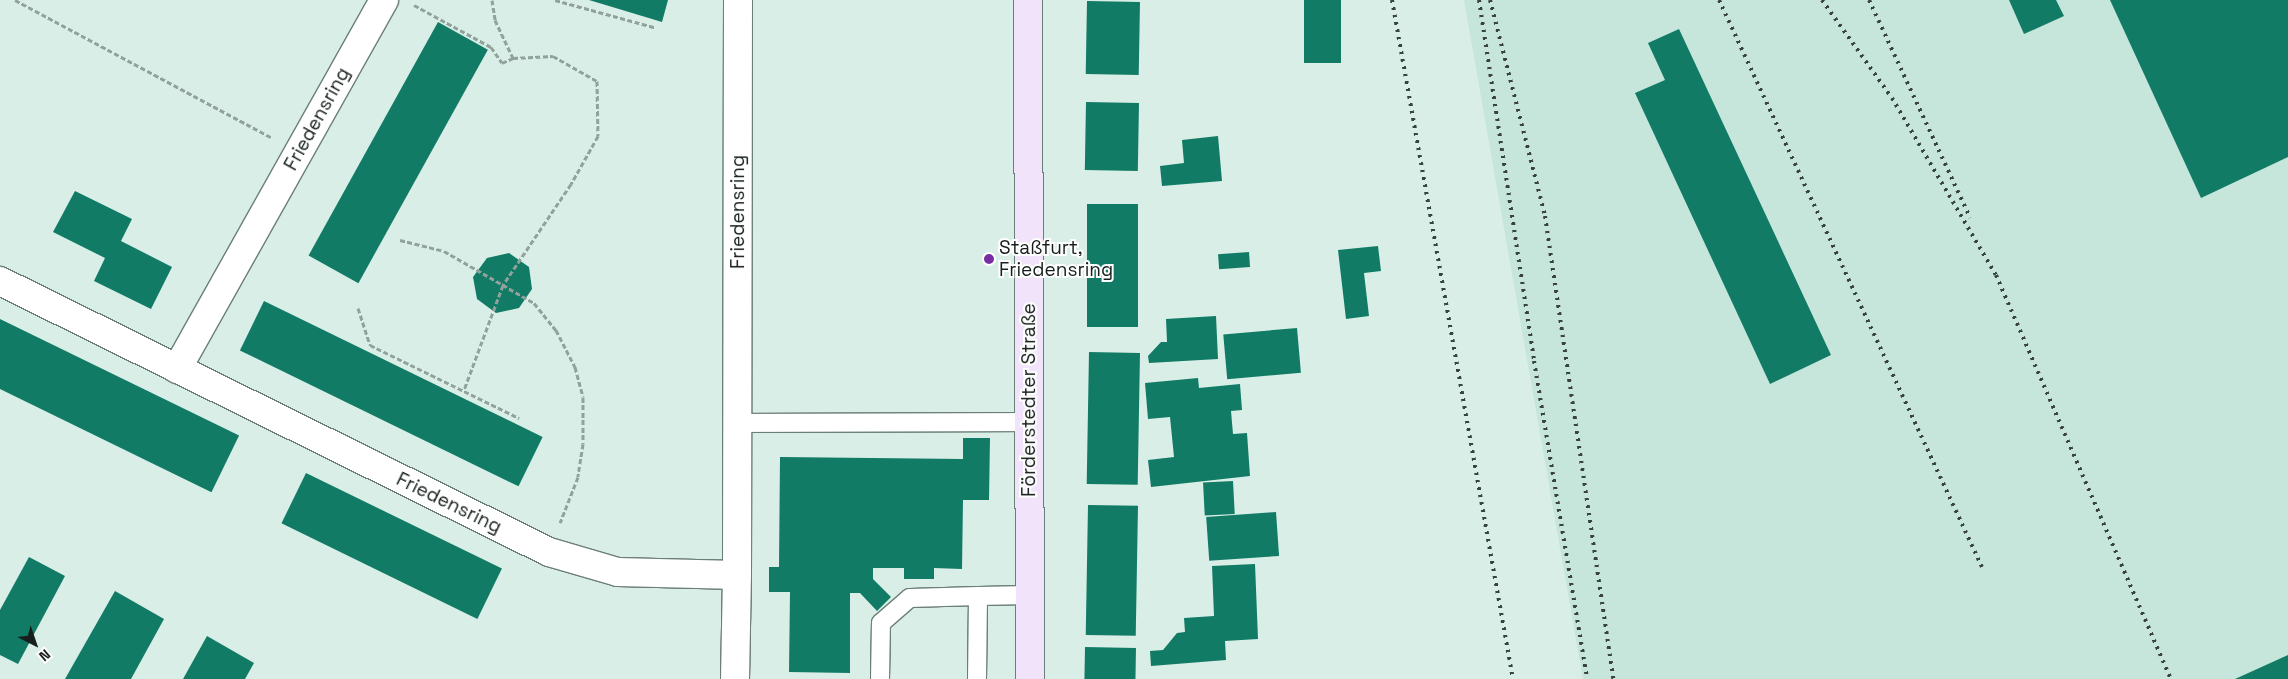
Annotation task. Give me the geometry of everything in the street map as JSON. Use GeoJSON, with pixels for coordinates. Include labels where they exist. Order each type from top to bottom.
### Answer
{"type":"FeatureCollection","features":[{"type":"Feature","properties":{"kind":"main road","name":"Förderstedter Straße"},"geometry":{"type":"LineString","coordinates":[[1028,0],[1030,679]]}},
{"type":"Feature","properties":{"kind":"street","name":"Friedensring"},"geometry":{"type":"LineString","coordinates":[[177,370],[384,0]]}},
{"type":"Feature","properties":{"kind":"street","name":"Friedensring"},"geometry":{"type":"LineString","coordinates":[[735,679],[739,423],[738,0]]}},
{"type":"Feature","properties":{"kind":"street","name":"Friedensring"},"geometry":{"type":"LineString","coordinates":[[0,280],[177,370],[549,552],[618,572],[737,575]]}},
{"type":"Feature","properties":{"kind":"lane"},"geometry":{"type":"LineString","coordinates":[[739,423],[1029,422]]}},
{"type":"Feature","properties":{"kind":"lane"},"geometry":{"type":"LineString","coordinates":[[977,679],[978,596]]}},
{"type":"Feature","properties":{"kind":"lane"},"geometry":{"type":"LineString","coordinates":[[880,679],[881,624],[910,598],[1029,596]]}},
{"type":"Feature","properties":{"kind":"path"},"geometry":{"type":"LineString","coordinates":[[15,0],[299,152]]}},
{"type":"Feature","properties":{"kind":"path"},"geometry":{"type":"LineString","coordinates":[[492,0],[495,20],[513,58]]}},
{"type":"Feature","properties":{"kind":"path"},"geometry":{"type":"LineString","coordinates":[[555,0],[654,27]]}},
{"type":"Feature","properties":{"kind":"path"},"geometry":{"type":"LineString","coordinates":[[412,5],[491,46],[502,63],[513,58],[553,56],[597,81],[598,136],[571,184],[503,285],[464,390]]}},
{"type":"Feature","properties":{"kind":"path"},"geometry":{"type":"LineString","coordinates":[[400,240],[444,251],[534,303],[556,330],[575,367],[583,397],[583,444],[578,477],[549,552]]}},
{"type":"Feature","properties":{"kind":"path"},"geometry":{"type":"LineString","coordinates":[[358,308],[370,345],[519,418]]}},
{"type":"Feature","properties":{"kind":"shaded area"},"geometry":{"type":"Polygon","coordinates":[[[1464,0],[2288,0],[2288,679],[1583,679],[1464,0]]]}},
{"type":"Feature","properties":{"kind":"building"},"geometry":{"type":"Polygon","coordinates":[[[589,0],[668,0],[662,22],[589,0]]]}},
{"type":"Feature","properties":{"kind":"building"},"geometry":{"type":"Polygon","coordinates":[[[1304,0],[1341,0],[1341,63],[1304,63],[1304,0]]]}},
{"type":"Feature","properties":{"kind":"building"},"geometry":{"type":"Polygon","coordinates":[[[2009,0],[2056,0],[2064,16],[2024,34],[2009,0]]]}},
{"type":"Feature","properties":{"kind":"building"},"geometry":{"type":"Polygon","coordinates":[[[2110,0],[2288,0],[2288,157],[2201,198],[2110,0]]]}},
{"type":"Feature","properties":{"kind":"building"},"geometry":{"type":"Polygon","coordinates":[[[1087,1],[1140,2],[1139,75],[1086,74],[1087,1]]]}},
{"type":"Feature","properties":{"kind":"building"},"geometry":{"type":"Polygon","coordinates":[[[438,22],[488,50],[358,283],[309,256],[438,22]]]}},
{"type":"Feature","properties":{"kind":"building"},"geometry":{"type":"Polygon","coordinates":[[[1679,29],[1831,355],[1770,384],[1635,93],[1665,80],[1648,43],[1679,29]]]}},
{"type":"Feature","properties":{"kind":"building"},"geometry":{"type":"Polygon","coordinates":[[[1086,102],[1139,103],[1138,171],[1085,170],[1086,102]]]}},
{"type":"Feature","properties":{"kind":"building"},"geometry":{"type":"Polygon","coordinates":[[[1218,136],[1222,181],[1162,186],[1160,166],[1184,163],[1182,140],[1218,136]]]}},
{"type":"Feature","properties":{"kind":"building"},"geometry":{"type":"Polygon","coordinates":[[[75,191],[132,219],[121,241],[172,267],[151,309],[94,281],[105,258],[53,232],[75,191]]]}},
{"type":"Feature","properties":{"kind":"building"},"geometry":{"type":"Polygon","coordinates":[[[1087,204],[1138,204],[1138,327],[1087,327],[1087,204]]]}},
{"type":"Feature","properties":{"kind":"building"},"geometry":{"type":"Polygon","coordinates":[[[1378,246],[1381,271],[1364,273],[1369,316],[1346,319],[1338,250],[1378,246]]]}},
{"type":"Feature","properties":{"kind":"building"},"geometry":{"type":"Polygon","coordinates":[[[1249,252],[1250,267],[1219,269],[1218,254],[1249,252]]]}},
{"type":"Feature","properties":{"kind":"building"},"geometry":{"type":"Polygon","coordinates":[[[509,253],[529,267],[532,289],[519,308],[496,313],[477,299],[473,277],[487,258],[509,253]]]}},
{"type":"Feature","properties":{"kind":"building"},"geometry":{"type":"Polygon","coordinates":[[[264,301],[543,437],[519,486],[240,350],[264,301]]]}},
{"type":"Feature","properties":{"kind":"building"},"geometry":{"type":"Polygon","coordinates":[[[1216,316],[1218,359],[1149,363],[1148,356],[1161,342],[1167,342],[1166,319],[1216,316]]]}},
{"type":"Feature","properties":{"kind":"building"},"geometry":{"type":"Polygon","coordinates":[[[0,319],[239,436],[211,492],[0,389],[0,319]]]}},
{"type":"Feature","properties":{"kind":"building"},"geometry":{"type":"Polygon","coordinates":[[[1297,328],[1301,373],[1227,379],[1223,334],[1297,328]]]}},
{"type":"Feature","properties":{"kind":"building"},"geometry":{"type":"Polygon","coordinates":[[[1089,352],[1140,353],[1138,485],[1087,484],[1089,352]]]}},
{"type":"Feature","properties":{"kind":"building"},"geometry":{"type":"Polygon","coordinates":[[[1198,378],[1199,388],[1240,384],[1242,410],[1231,411],[1233,434],[1247,433],[1250,476],[1151,487],[1148,460],[1174,457],[1170,417],[1148,419],[1145,383],[1198,378]]]}},
{"type":"Feature","properties":{"kind":"building"},"geometry":{"type":"Polygon","coordinates":[[[963,438],[990,438],[989,500],[963,500],[962,569],[934,568],[934,579],[904,579],[904,568],[873,568],[873,579],[891,597],[877,611],[860,593],[850,593],[850,673],[789,672],[790,592],[769,592],[769,567],[779,567],[780,457],[963,459],[963,438]]]}},
{"type":"Feature","properties":{"kind":"building"},"geometry":{"type":"Polygon","coordinates":[[[306,473],[502,569],[477,619],[281,523],[306,473]]]}},
{"type":"Feature","properties":{"kind":"building"},"geometry":{"type":"Polygon","coordinates":[[[1233,481],[1235,514],[1205,516],[1203,483],[1233,481]]]}},
{"type":"Feature","properties":{"kind":"building"},"geometry":{"type":"Polygon","coordinates":[[[1088,505],[1138,506],[1136,636],[1086,635],[1088,505]]]}},
{"type":"Feature","properties":{"kind":"building"},"geometry":{"type":"Polygon","coordinates":[[[1276,512],[1279,556],[1209,561],[1206,517],[1276,512]]]}},
{"type":"Feature","properties":{"kind":"building"},"geometry":{"type":"Polygon","coordinates":[[[29,557],[65,576],[18,664],[0,655],[0,610],[29,557]]]}},
{"type":"Feature","properties":{"kind":"building"},"geometry":{"type":"Polygon","coordinates":[[[1255,564],[1258,639],[1225,641],[1226,660],[1151,666],[1150,651],[1163,650],[1177,633],[1185,632],[1184,618],[1214,616],[1212,566],[1255,564]]]}},
{"type":"Feature","properties":{"kind":"building"},"geometry":{"type":"Polygon","coordinates":[[[115,591],[164,619],[131,679],[65,679],[115,591]]]}},
{"type":"Feature","properties":{"kind":"building"},"geometry":{"type":"Polygon","coordinates":[[[207,636],[254,663],[245,679],[183,679],[207,636]]]}},
{"type":"Feature","properties":{"kind":"building"},"geometry":{"type":"Polygon","coordinates":[[[1085,647],[1136,648],[1135,679],[1084,679],[1085,647]]]}},
{"type":"Feature","properties":{"kind":"building"},"geometry":{"type":"Polygon","coordinates":[[[2288,655],[2288,679],[2235,679],[2288,655]]]}},
{"type":"Feature","properties":{"kind":"railway"},"geometry":{"type":"LineString","coordinates":[[1392,0],[1513,679]]}},
{"type":"Feature","properties":{"kind":"railway"},"geometry":{"type":"LineString","coordinates":[[1479,0],[1534,361],[1587,679]]}},
{"type":"Feature","properties":{"kind":"railway"},"geometry":{"type":"LineString","coordinates":[[1490,0],[1545,216],[1613,679]]}},
{"type":"Feature","properties":{"kind":"railway"},"geometry":{"type":"LineString","coordinates":[[1719,0],[1982,567]]}},
{"type":"Feature","properties":{"kind":"railway"},"geometry":{"type":"LineString","coordinates":[[1822,0],[1892,98],[1996,275],[2171,679]]}},
{"type":"Feature","properties":{"kind":"railway"},"geometry":{"type":"LineString","coordinates":[[1869,0],[1970,218]]}},
{"type":"Feature","properties":{"kind":"place","name":"Staßfurt, Friedensring"},"geometry":{"type":"Point","coordinates":[989,259]}}]}
